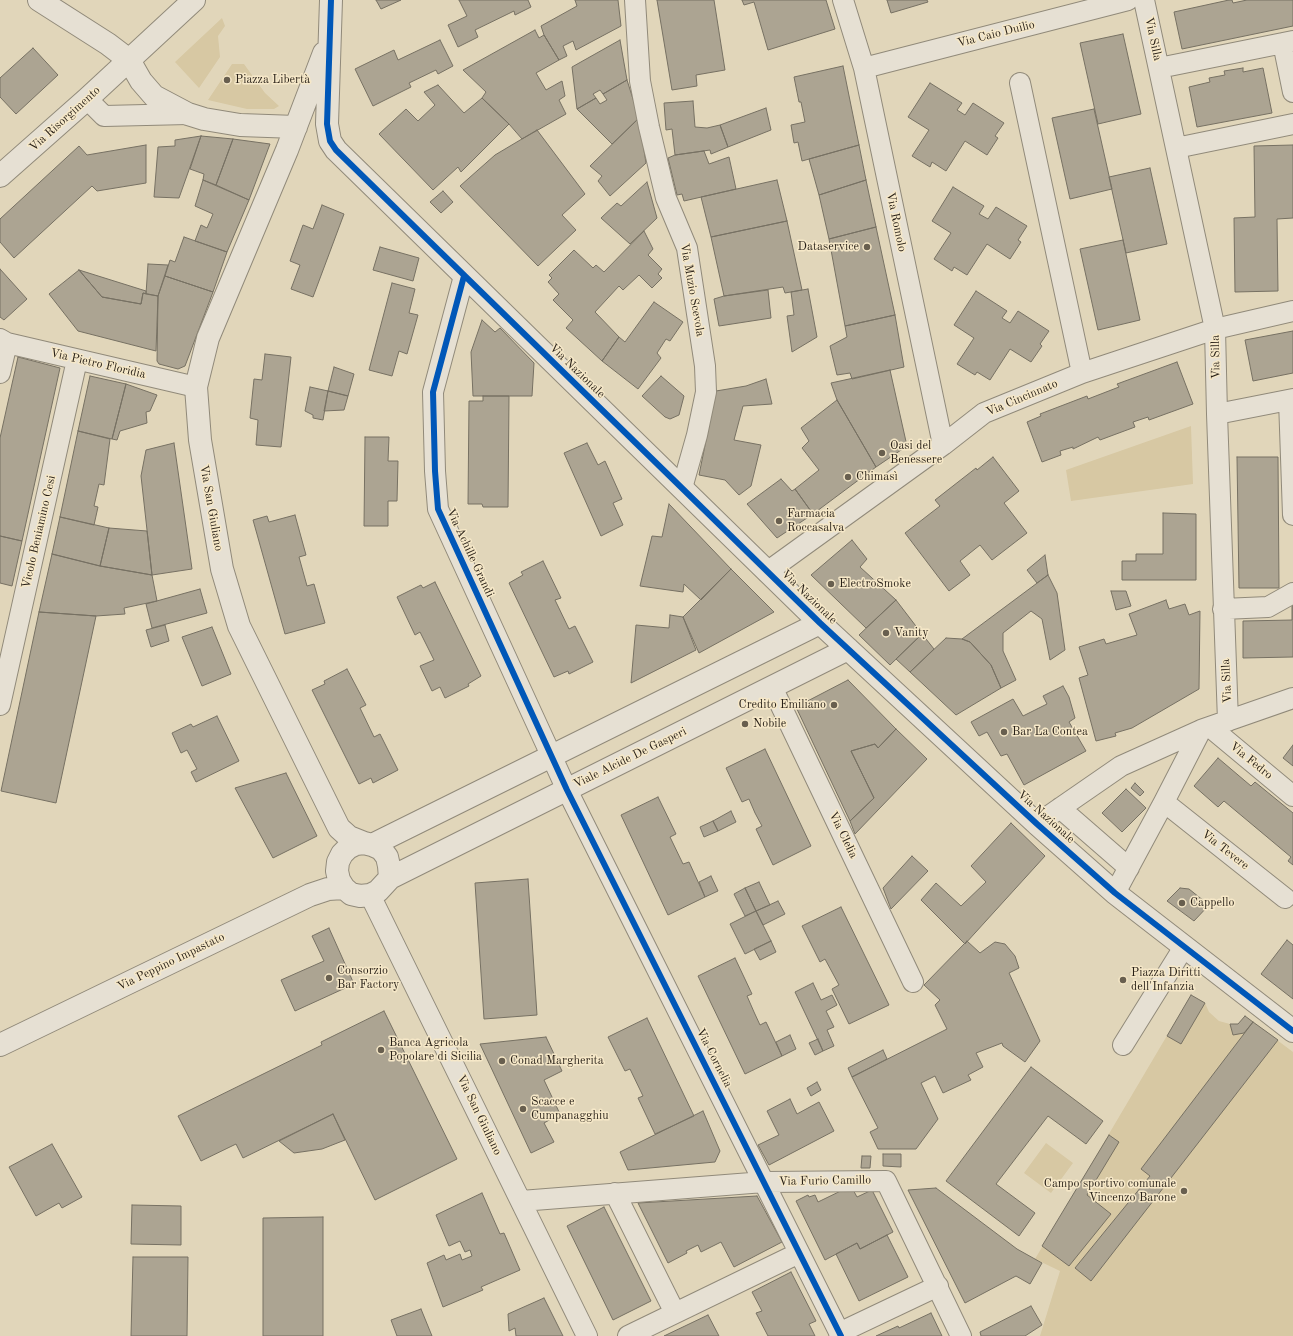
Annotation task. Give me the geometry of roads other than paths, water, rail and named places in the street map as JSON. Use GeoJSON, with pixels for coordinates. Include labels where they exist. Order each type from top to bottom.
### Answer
{"type":"FeatureCollection","features":[{"type":"Feature","properties":{"kind":"street"},"geometry":{"type":"LineString","coordinates":[[39,0],[108,44],[129,60],[141,81],[154,96],[188,114],[204,119],[240,125],[296,127]]}},
{"type":"Feature","properties":{"kind":"street","name":"Via Risorgimento"},"geometry":{"type":"LineString","coordinates":[[0,176],[87,99],[194,0]]}},
{"type":"Feature","properties":{"kind":"street"},"geometry":{"type":"LineString","coordinates":[[330,37],[331,0]]}},
{"type":"Feature","properties":{"kind":"street","name":"Via Muzio Scevola"},"geometry":{"type":"LineString","coordinates":[[635,0],[640,81],[666,198],[687,248],[705,366],[706,392],[698,435],[682,488]]}},
{"type":"Feature","properties":{"kind":"street","name":"Via Romolo"},"geometry":{"type":"LineString","coordinates":[[843,0],[864,68],[943,445]]}},
{"type":"Feature","properties":{"kind":"street","name":"Via Caio Duilio"},"geometry":{"type":"LineString","coordinates":[[864,68],[1128,0]]}},
{"type":"Feature","properties":{"kind":"street","name":"Via Silla"},"geometry":{"type":"LineString","coordinates":[[1144,0],[1215,328],[1216,414],[1223,609],[1213,726]]}},
{"type":"Feature","properties":{"kind":"street","name":"Via San Giuliano"},"geometry":{"type":"LineString","coordinates":[[330,37],[287,150],[208,338],[196,387],[200,440],[222,569],[239,626],[339,828],[349,837],[368,844]]}},
{"type":"Feature","properties":{"kind":"street","name":"Via Nazionale"},"geometry":{"type":"LineString","coordinates":[[330,37],[327,124],[330,141],[336,150],[820,623],[1037,824],[1115,893],[1293,1031]]}},
{"type":"Feature","properties":{"kind":"street"},"geometry":{"type":"LineString","coordinates":[[1159,68],[1288,42],[1293,92]]}},
{"type":"Feature","properties":{"kind":"street"},"geometry":{"type":"LineString","coordinates":[[1020,83],[1082,373]]}},
{"type":"Feature","properties":{"kind":"street"},"geometry":{"type":"LineString","coordinates":[[87,99],[104,116],[188,114]]}},
{"type":"Feature","properties":{"kind":"street"},"geometry":{"type":"LineString","coordinates":[[1176,148],[1293,124]]}},
{"type":"Feature","properties":{"kind":"street","name":"Via Achille Grandi"},"geometry":{"type":"LineString","coordinates":[[464,276],[433,392],[435,471],[438,509],[567,790]]}},
{"type":"Feature","properties":{"kind":"street","name":"Via Cincinnato"},"geometry":{"type":"LineString","coordinates":[[767,572],[943,445],[984,413],[1082,373],[1215,328],[1293,312]]}},
{"type":"Feature","properties":{"kind":"street"},"geometry":{"type":"LineString","coordinates":[[0,374],[4,341]]}},
{"type":"Feature","properties":{"kind":"street","name":"Via Pietro Floridia"},"geometry":{"type":"LineString","coordinates":[[4,341],[77,360],[196,387]]}},
{"type":"Feature","properties":{"kind":"street","name":"Vicolo Beniamino Cesi"},"geometry":{"type":"LineString","coordinates":[[0,705],[77,360]]}},
{"type":"Feature","properties":{"kind":"street"},"geometry":{"type":"LineString","coordinates":[[1216,414],[1291,399],[1293,515]]}},
{"type":"Feature","properties":{"kind":"street"},"geometry":{"type":"LineString","coordinates":[[1223,609],[1268,608],[1293,593]]}},
{"type":"Feature","properties":{"kind":"street"},"geometry":{"type":"LineString","coordinates":[[368,844],[551,756],[820,623]]}},
{"type":"Feature","properties":{"kind":"street","name":"Viale Alcide De Gasperi"},"geometry":{"type":"LineString","coordinates":[[390,878],[848,649]]}},
{"type":"Feature","properties":{"kind":"street","name":"Via Clelia"},"geometry":{"type":"LineString","coordinates":[[772,687],[913,982]]}},
{"type":"Feature","properties":{"kind":"street"},"geometry":{"type":"LineString","coordinates":[[1037,824],[1121,766],[1213,726],[1293,698]]}},
{"type":"Feature","properties":{"kind":"street"},"geometry":{"type":"LineString","coordinates":[[1115,893],[1164,802],[1213,726]]}},
{"type":"Feature","properties":{"kind":"street","name":"Via Fedro"},"geometry":{"type":"LineString","coordinates":[[1213,726],[1293,796]]}},
{"type":"Feature","properties":{"kind":"street","name":"Via Cornelia"},"geometry":{"type":"LineString","coordinates":[[567,790],[840,1335]]}},
{"type":"Feature","properties":{"kind":"street","name":"Via Tevere"},"geometry":{"type":"LineString","coordinates":[[1164,802],[1285,898]]}},
{"type":"Feature","properties":{"kind":"street"},"geometry":{"type":"LineString","coordinates":[[1060,808],[1128,868]]}},
{"type":"Feature","properties":{"kind":"street"},"geometry":{"type":"LineString","coordinates":[[301,899],[318,885],[338,862],[342,854],[348,848],[356,844],[368,844],[381,850],[387,857],[390,866],[390,878],[378,891],[370,895],[360,896],[352,894],[344,888],[338,880],[337,871],[338,862],[340,846],[339,828]]}},
{"type":"Feature","properties":{"kind":"street","name":"Via Peppino Impastato"},"geometry":{"type":"LineString","coordinates":[[0,1045],[301,899],[328,889],[344,888]]}},
{"type":"Feature","properties":{"kind":"street","name":"Via San Giuliano"},"geometry":{"type":"LineString","coordinates":[[370,895],[587,1336]]}},
{"type":"Feature","properties":{"kind":"street"},"geometry":{"type":"LineString","coordinates":[[1123,1045],[1184,947]]}},
{"type":"Feature","properties":{"kind":"street","name":"Via Furio Camillo"},"geometry":{"type":"LineString","coordinates":[[521,1201],[764,1182],[886,1181],[961,1336]]}},
{"type":"Feature","properties":{"kind":"street"},"geometry":{"type":"LineString","coordinates":[[615,1193],[675,1313]]}},
{"type":"Feature","properties":{"kind":"street"},"geometry":{"type":"LineString","coordinates":[[628,1336],[799,1252]]}},
{"type":"Feature","properties":{"kind":"street"},"geometry":{"type":"LineString","coordinates":[[840,1335],[938,1286]]}},
{"type":"Feature","properties":{"kind":"place","name":"Piazza Libertà"},"geometry":{"type":"Point","coordinates":[227,80]}},
{"type":"Feature","properties":{"kind":"place","name":"Dataservice"},"geometry":{"type":"Point","coordinates":[867,247]}},
{"type":"Feature","properties":{"kind":"place","name":"Oasi del Benessere"},"geometry":{"type":"Point","coordinates":[882,453]}},
{"type":"Feature","properties":{"kind":"place","name":"Chimasì"},"geometry":{"type":"Point","coordinates":[848,477]}},
{"type":"Feature","properties":{"kind":"place","name":"Farmacia Roccasalva"},"geometry":{"type":"Point","coordinates":[779,521]}},
{"type":"Feature","properties":{"kind":"place","name":"ElectroSmoke"},"geometry":{"type":"Point","coordinates":[831,584]}},
{"type":"Feature","properties":{"kind":"place","name":"Vanity"},"geometry":{"type":"Point","coordinates":[886,633]}},
{"type":"Feature","properties":{"kind":"place","name":"Credito Emiliano"},"geometry":{"type":"Point","coordinates":[834,705]}},
{"type":"Feature","properties":{"kind":"place","name":"Nobile"},"geometry":{"type":"Point","coordinates":[745,724]}},
{"type":"Feature","properties":{"kind":"place","name":"Bar La Contea"},"geometry":{"type":"Point","coordinates":[1004,732]}},
{"type":"Feature","properties":{"kind":"place","name":"Cappello"},"geometry":{"type":"Point","coordinates":[1182,903]}},
{"type":"Feature","properties":{"kind":"place","name":"Consorzio Bar Factory"},"geometry":{"type":"Point","coordinates":[329,978]}},
{"type":"Feature","properties":{"kind":"place","name":"Piazza Diritti dell'Infanzia"},"geometry":{"type":"Point","coordinates":[1123,980]}},
{"type":"Feature","properties":{"kind":"place","name":"Banca Agricola Popolare di Sicilia"},"geometry":{"type":"Point","coordinates":[381,1050]}},
{"type":"Feature","properties":{"kind":"place","name":"Conad Margherita"},"geometry":{"type":"Point","coordinates":[502,1061]}},
{"type":"Feature","properties":{"kind":"place","name":"Scacce e Cumpanagghiu"},"geometry":{"type":"Point","coordinates":[523,1109]}},
{"type":"Feature","properties":{"kind":"place","name":"Campo sportivo comunale Vincenzo Barone"},"geometry":{"type":"Point","coordinates":[1184,1191]}}]}
